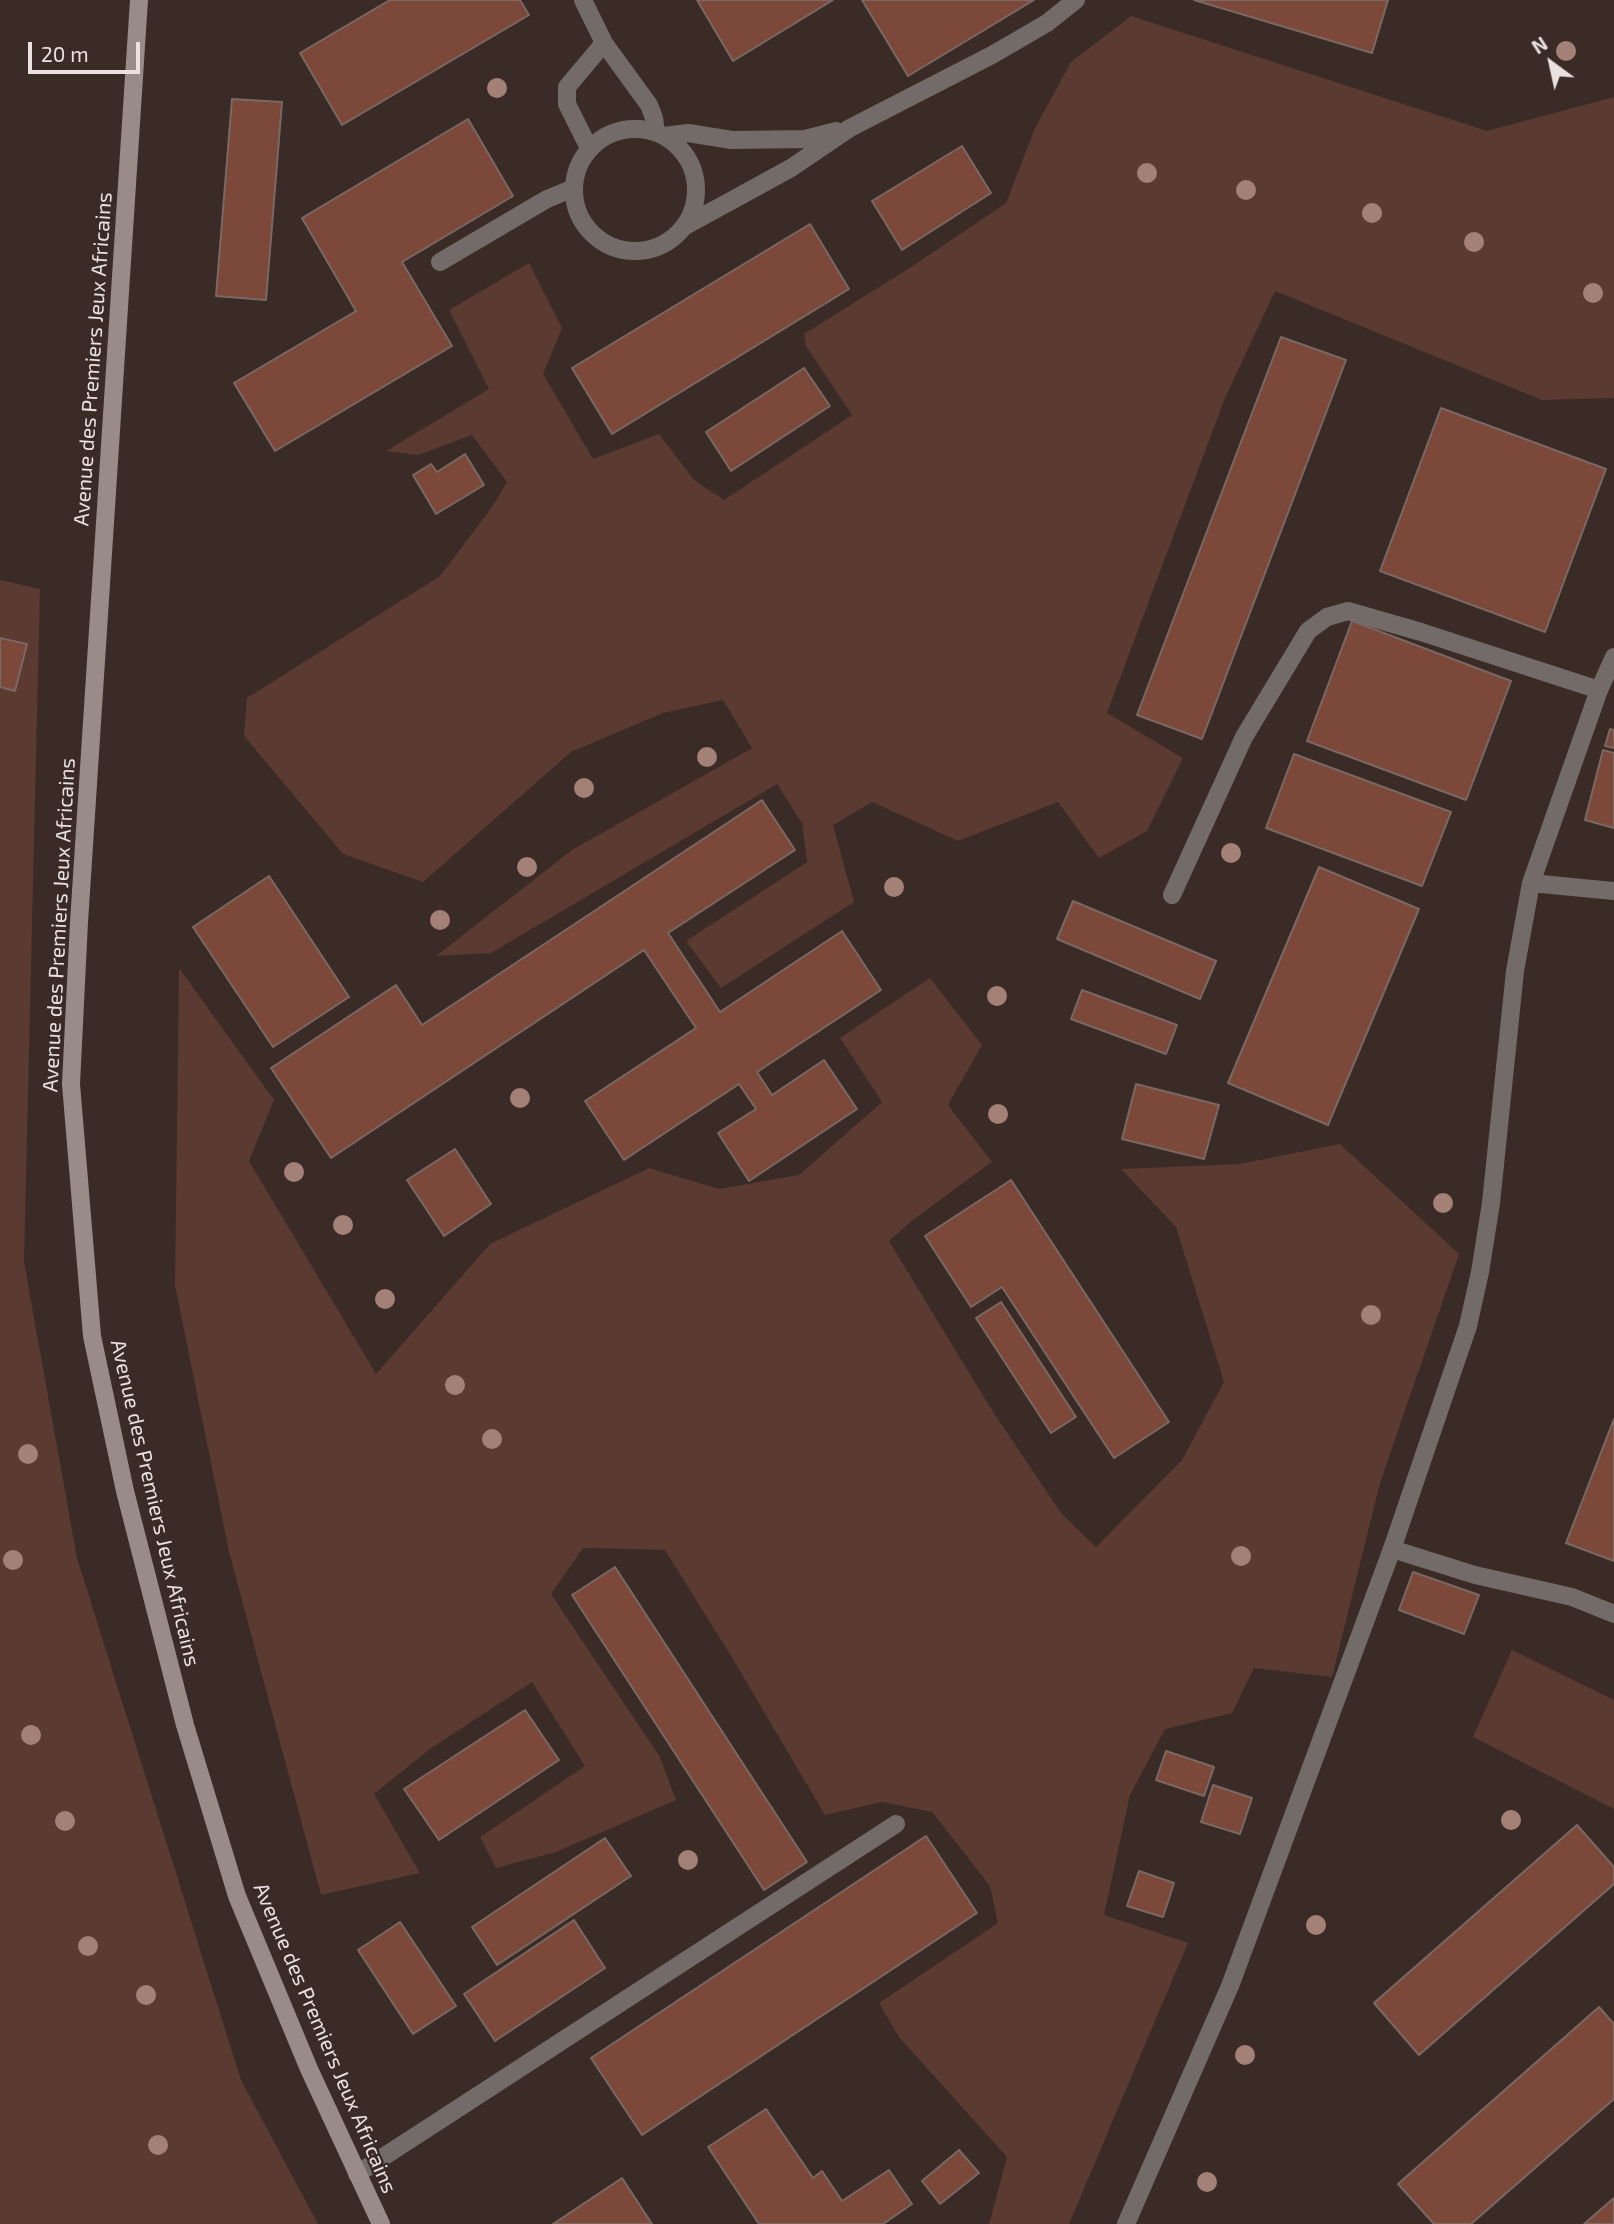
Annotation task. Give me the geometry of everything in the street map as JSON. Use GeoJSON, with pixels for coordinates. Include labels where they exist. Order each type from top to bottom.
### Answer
{"type":"FeatureCollection","features":[{"type":"Feature","properties":{"kind":"street","name":"Avenue des Premiers Jeux Africains"},"geometry":{"type":"LineString","coordinates":[[139,0],[79,922],[71,1084],[92,1336],[125,1491],[185,1725],[237,1896],[309,2069],[381,2224]]}},
{"type":"Feature","properties":{"kind":"street"},"geometry":{"type":"LineString","coordinates":[[583,0],[604,43],[649,105],[660,134],[684,152],[696,176],[696,203],[685,226],[670,242],[648,250],[626,252],[605,244],[588,230],[577,210],[574,188],[579,165],[589,148],[612,134],[634,129],[660,134],[688,133],[732,140],[805,139],[850,128]]}},
{"type":"Feature","properties":{"kind":"street"},"geometry":{"type":"LineString","coordinates":[[685,226],[792,168],[850,128],[992,55],[1047,23],[1076,0]]}},
{"type":"Feature","properties":{"kind":"street"},"geometry":{"type":"LineString","coordinates":[[589,148],[567,104],[567,87],[604,43]]}},
{"type":"Feature","properties":{"kind":"street"},"geometry":{"type":"LineString","coordinates":[[440,262],[547,200],[574,188]]}},
{"type":"Feature","properties":{"kind":"street"},"geometry":{"type":"LineString","coordinates":[[1172,895],[1244,737],[1308,631],[1327,617],[1348,611],[1599,690]]}},
{"type":"Feature","properties":{"kind":"street"},"geometry":{"type":"LineString","coordinates":[[1126,2224],[1230,1986],[1392,1549],[1468,1326],[1480,1272],[1490,1203],[1515,971],[1531,883],[1599,690],[1614,657]]}},
{"type":"Feature","properties":{"kind":"street"},"geometry":{"type":"LineString","coordinates":[[1531,883],[1614,891]]}},
{"type":"Feature","properties":{"kind":"street"},"geometry":{"type":"LineString","coordinates":[[1392,1549],[1475,1575],[1572,1598],[1614,1614]]}},
{"type":"Feature","properties":{"kind":"street"},"geometry":{"type":"LineString","coordinates":[[357,2174],[896,1824]]}},
{"type":"Feature","properties":{"kind":"shaded area"},"geometry":{"type":"Polygon","coordinates":[[[1131,16],[1487,131],[1614,97],[1614,398],[1542,400],[1275,291],[1225,398],[1107,713],[1183,758],[1147,831],[1099,858],[1058,802],[958,841],[872,802],[833,825],[854,902],[721,988],[686,941],[807,862],[802,823],[777,784],[491,953],[436,956],[572,850],[752,748],[723,700],[663,713],[571,752],[423,882],[343,854],[244,736],[247,698],[440,576],[492,507],[507,482],[472,435],[418,455],[386,451],[489,389],[449,310],[529,263],[562,328],[543,374],[593,459],[659,434],[694,480],[724,500],[852,415],[806,346],[804,334],[1006,203],[1035,128],[1071,62],[1131,16]]]}},
{"type":"Feature","properties":{"kind":"shaded area"},"geometry":{"type":"Polygon","coordinates":[[[0,580],[40,589],[24,1262],[77,1558],[241,2080],[318,2224],[0,2224],[0,580]]]}},
{"type":"Feature","properties":{"kind":"shaded area"},"geometry":{"type":"Polygon","coordinates":[[[179,968],[274,1100],[249,1161],[376,1374],[490,1244],[649,1168],[719,1189],[799,1175],[882,1102],[840,1038],[930,978],[982,1045],[948,1105],[992,1162],[914,1219],[889,1241],[990,1407],[1061,1513],[1096,1547],[1182,1460],[1224,1382],[1176,1227],[1121,1169],[1240,1164],[1340,1144],[1459,1254],[1380,1483],[1332,1677],[1254,1668],[1232,1713],[1165,1729],[1130,1795],[1104,1915],[1188,1943],[1069,2224],[989,2224],[1007,2157],[899,2037],[879,2003],[998,1923],[990,1886],[932,1812],[882,1802],[825,1815],[665,1550],[583,1548],[551,1594],[660,1757],[676,1800],[556,1852],[496,1868],[480,1837],[585,1766],[532,1682],[430,1749],[374,1794],[420,1873],[321,1895],[229,1552],[175,1285],[179,968]]]}},
{"type":"Feature","properties":{"kind":"shaded area"},"geometry":{"type":"Polygon","coordinates":[[[1512,1650],[1614,1700],[1614,1809],[1473,1737],[1512,1650]]]}},
{"type":"Feature","properties":{"kind":"building"},"geometry":{"type":"Polygon","coordinates":[[[390,0],[520,0],[529,15],[342,125],[300,53],[390,0]]]}},
{"type":"Feature","properties":{"kind":"building"},"geometry":{"type":"Polygon","coordinates":[[[697,0],[833,0],[733,61],[697,0]]]}},
{"type":"Feature","properties":{"kind":"building"},"geometry":{"type":"Polygon","coordinates":[[[862,0],[1034,0],[908,76],[862,0]]]}},
{"type":"Feature","properties":{"kind":"building"},"geometry":{"type":"Polygon","coordinates":[[[1194,0],[1388,0],[1372,53],[1194,0]]]}},
{"type":"Feature","properties":{"kind":"building"},"geometry":{"type":"Polygon","coordinates":[[[232,99],[282,102],[266,300],[216,296],[232,99]]]}},
{"type":"Feature","properties":{"kind":"building"},"geometry":{"type":"Polygon","coordinates":[[[468,119],[513,196],[402,262],[452,346],[275,451],[234,383],[356,311],[302,218],[468,119]]]}},
{"type":"Feature","properties":{"kind":"building"},"geometry":{"type":"Polygon","coordinates":[[[962,146],[991,193],[902,250],[872,201],[962,146]]]}},
{"type":"Feature","properties":{"kind":"building"},"geometry":{"type":"Polygon","coordinates":[[[810,224],[849,289],[612,434],[572,368],[810,224]]]}},
{"type":"Feature","properties":{"kind":"building"},"geometry":{"type":"Polygon","coordinates":[[[1281,337],[1346,360],[1202,739],[1137,715],[1281,337]]]}},
{"type":"Feature","properties":{"kind":"building"},"geometry":{"type":"Polygon","coordinates":[[[804,368],[830,406],[731,471],[706,432],[804,368]]]}},
{"type":"Feature","properties":{"kind":"building"},"geometry":{"type":"Polygon","coordinates":[[[1441,408],[1606,469],[1545,632],[1380,571],[1441,408]]]}},
{"type":"Feature","properties":{"kind":"building"},"geometry":{"type":"Polygon","coordinates":[[[465,454],[484,485],[436,514],[413,475],[431,464],[437,472],[465,454]]]}},
{"type":"Feature","properties":{"kind":"building"},"geometry":{"type":"Polygon","coordinates":[[[1352,621],[1511,681],[1466,800],[1307,741],[1352,621]]]}},
{"type":"Feature","properties":{"kind":"building"},"geometry":{"type":"Polygon","coordinates":[[[0,638],[27,644],[15,691],[0,687],[0,638]]]}},
{"type":"Feature","properties":{"kind":"building"},"geometry":{"type":"Polygon","coordinates":[[[1610,729],[1614,730],[1614,748],[1605,746],[1610,729]]]}},
{"type":"Feature","properties":{"kind":"building"},"geometry":{"type":"Polygon","coordinates":[[[1603,750],[1614,753],[1614,828],[1585,820],[1603,750]]]}},
{"type":"Feature","properties":{"kind":"building"},"geometry":{"type":"Polygon","coordinates":[[[1294,754],[1451,812],[1422,886],[1266,828],[1294,754]]]}},
{"type":"Feature","properties":{"kind":"building"},"geometry":{"type":"Polygon","coordinates":[[[762,800],[795,850],[668,933],[720,1012],[842,931],[881,990],[757,1072],[772,1095],[824,1060],[857,1109],[749,1181],[718,1133],[756,1109],[739,1084],[624,1160],[585,1101],[696,1028],[644,950],[331,1158],[271,1068],[396,985],[422,1025],[762,800]]]}},
{"type":"Feature","properties":{"kind":"building"},"geometry":{"type":"Polygon","coordinates":[[[1319,867],[1419,909],[1328,1125],[1228,1083],[1319,867]]]}},
{"type":"Feature","properties":{"kind":"building"},"geometry":{"type":"Polygon","coordinates":[[[269,876],[349,997],[273,1047],[193,927],[269,876]]]}},
{"type":"Feature","properties":{"kind":"building"},"geometry":{"type":"Polygon","coordinates":[[[1073,901],[1216,961],[1200,999],[1057,939],[1073,901]]]}},
{"type":"Feature","properties":{"kind":"building"},"geometry":{"type":"Polygon","coordinates":[[[1082,990],[1177,1025],[1166,1054],[1071,1019],[1082,990]]]}},
{"type":"Feature","properties":{"kind":"building"},"geometry":{"type":"Polygon","coordinates":[[[1136,1084],[1219,1105],[1204,1159],[1122,1139],[1136,1084]]]}},
{"type":"Feature","properties":{"kind":"building"},"geometry":{"type":"Polygon","coordinates":[[[455,1149],[491,1204],[444,1236],[407,1180],[455,1149]]]}},
{"type":"Feature","properties":{"kind":"building"},"geometry":{"type":"Polygon","coordinates":[[[1011,1180],[1169,1422],[1114,1458],[1002,1287],[971,1307],[925,1236],[1011,1180]]]}},
{"type":"Feature","properties":{"kind":"building"},"geometry":{"type":"Polygon","coordinates":[[[1001,1302],[1076,1417],[1051,1433],[976,1318],[1001,1302]]]}},
{"type":"Feature","properties":{"kind":"building"},"geometry":{"type":"Polygon","coordinates":[[[1614,1419],[1614,1561],[1566,1543],[1614,1419]]]}},
{"type":"Feature","properties":{"kind":"building"},"geometry":{"type":"Polygon","coordinates":[[[615,1567],[807,1862],[764,1890],[572,1595],[615,1567]]]}},
{"type":"Feature","properties":{"kind":"building"},"geometry":{"type":"Polygon","coordinates":[[[1413,1572],[1479,1595],[1464,1634],[1399,1610],[1413,1572]]]}},
{"type":"Feature","properties":{"kind":"building"},"geometry":{"type":"Polygon","coordinates":[[[525,1710],[559,1760],[439,1840],[404,1789],[525,1710]]]}},
{"type":"Feature","properties":{"kind":"building"},"geometry":{"type":"Polygon","coordinates":[[[1166,1751],[1214,1767],[1204,1796],[1156,1780],[1166,1751]]]}},
{"type":"Feature","properties":{"kind":"building"},"geometry":{"type":"Polygon","coordinates":[[[1213,1785],[1252,1798],[1240,1834],[1201,1822],[1213,1785]]]}},
{"type":"Feature","properties":{"kind":"building"},"geometry":{"type":"Polygon","coordinates":[[[1577,1825],[1614,1867],[1614,1884],[1419,2055],[1374,2003],[1577,1825]]]}},
{"type":"Feature","properties":{"kind":"building"},"geometry":{"type":"Polygon","coordinates":[[[926,1836],[977,1913],[642,2135],[591,2058],[926,1836]]]}},
{"type":"Feature","properties":{"kind":"building"},"geometry":{"type":"Polygon","coordinates":[[[605,1838],[631,1876],[497,1965],[472,1927],[605,1838]]]}},
{"type":"Feature","properties":{"kind":"building"},"geometry":{"type":"Polygon","coordinates":[[[1139,1871],[1174,1883],[1163,1917],[1127,1906],[1139,1871]]]}},
{"type":"Feature","properties":{"kind":"building"},"geometry":{"type":"Polygon","coordinates":[[[574,1920],[605,1968],[495,2041],[464,1994],[574,1920]]]}},
{"type":"Feature","properties":{"kind":"building"},"geometry":{"type":"Polygon","coordinates":[[[400,1922],[456,2006],[413,2034],[358,1950],[400,1922]]]}},
{"type":"Feature","properties":{"kind":"building"},"geometry":{"type":"Polygon","coordinates":[[[1599,2007],[1614,2024],[1614,2099],[1471,2224],[1434,2224],[1398,2184],[1599,2007]]]}},
{"type":"Feature","properties":{"kind":"building"},"geometry":{"type":"Polygon","coordinates":[[[766,2109],[813,2178],[822,2171],[842,2201],[889,2170],[912,2204],[883,2224],[759,2224],[708,2147],[766,2109]]]}},
{"type":"Feature","properties":{"kind":"building"},"geometry":{"type":"Polygon","coordinates":[[[959,2150],[979,2173],[940,2204],[922,2181],[959,2150]]]}},
{"type":"Feature","properties":{"kind":"building"},"geometry":{"type":"Polygon","coordinates":[[[622,2178],[652,2224],[553,2224],[622,2178]]]}},
{"type":"Feature","properties":{"kind":"building"},"geometry":{"type":"Polygon","coordinates":[[[1614,2198],[1614,2224],[1584,2224],[1614,2198]]]}}]}
